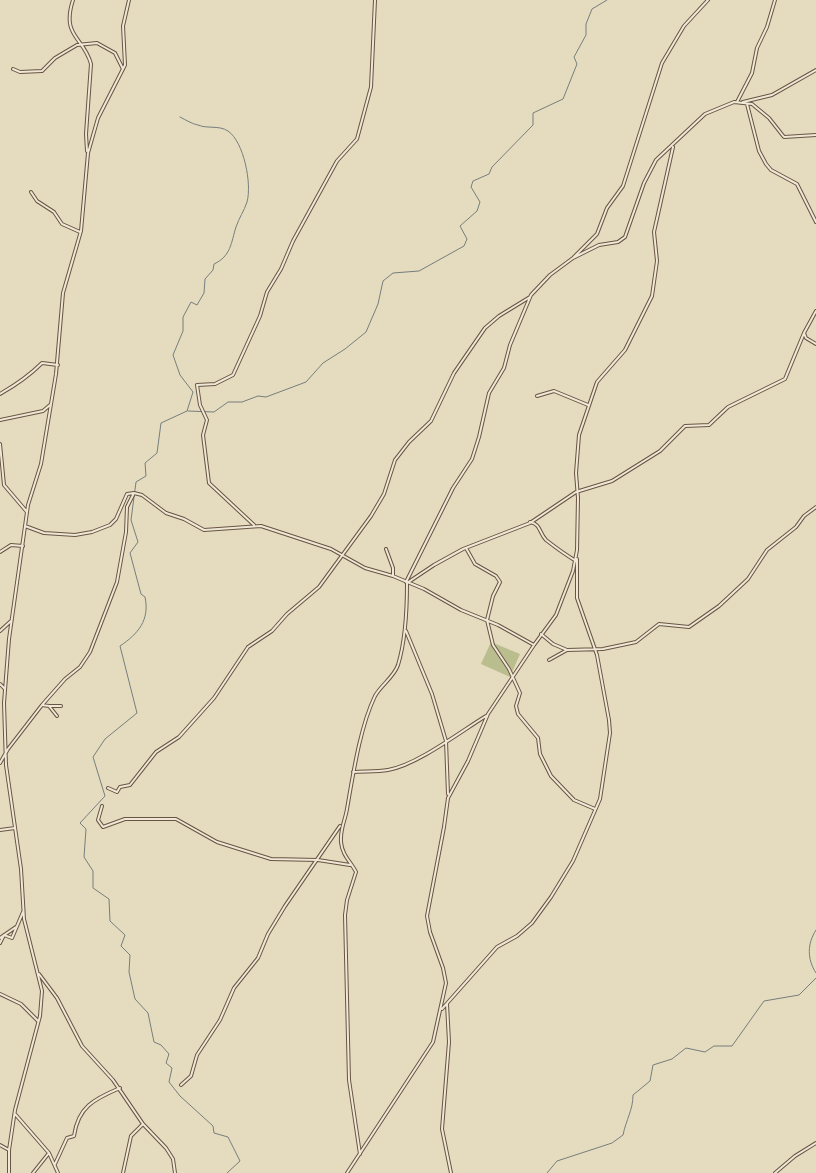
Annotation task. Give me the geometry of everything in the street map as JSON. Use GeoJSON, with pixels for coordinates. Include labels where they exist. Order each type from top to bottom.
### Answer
{"type":"FeatureCollection","features":[{"type":"Feature","properties":{"kind":"street"},"geometry":{"type":"LineString","coordinates":[[73,0],[70,24],[76,40],[87,54],[91,64],[86,134],[88,153]]}},
{"type":"Feature","properties":{"kind":"street"},"geometry":{"type":"LineString","coordinates":[[9,1173],[9,1150],[15,1114],[38,1021],[42,991],[23,912],[22,876],[5,753],[5,689],[11,621],[27,512],[41,464],[58,364],[63,293],[80,232],[88,153],[98,118],[124,70],[123,26],[129,0]]}},
{"type":"Feature","properties":{"kind":"street"},"geometry":{"type":"LineString","coordinates":[[254,525],[209,483],[204,435],[206,420],[200,405],[198,385],[215,384],[233,375],[260,316],[262,303],[270,285],[281,269],[308,210],[339,158],[357,139],[371,87],[375,0]]}},
{"type":"Feature","properties":{"kind":"street"},"geometry":{"type":"LineString","coordinates":[[108,788],[117,792],[120,786],[129,786],[157,750],[179,737],[224,685],[248,646],[272,632],[289,612],[308,598],[379,504],[394,462],[404,447],[431,421],[454,373],[485,328],[499,316],[531,296],[550,275],[573,258],[597,234],[607,208],[623,186],[662,63],[684,26],[708,0]]}},
{"type":"Feature","properties":{"kind":"street"},"geometry":{"type":"LineString","coordinates":[[737,102],[752,75],[757,48],[767,27],[775,0]]}},
{"type":"Feature","properties":{"kind":"street"},"geometry":{"type":"LineString","coordinates":[[74,47],[76,40]]}},
{"type":"Feature","properties":{"kind":"street"},"geometry":{"type":"LineString","coordinates":[[13,69],[20,72],[42,71],[55,58],[74,47],[80,44],[97,43],[115,53],[124,70]]}},
{"type":"Feature","properties":{"kind":"street"},"geometry":{"type":"LineString","coordinates":[[573,258],[599,245],[618,242],[625,237],[644,183],[656,160],[673,147],[705,114],[737,102],[772,95],[816,70]]}},
{"type":"Feature","properties":{"kind":"street"},"geometry":{"type":"LineString","coordinates":[[743,102],[760,109],[784,137],[816,135]]}},
{"type":"Feature","properties":{"kind":"street"},"geometry":{"type":"LineString","coordinates":[[747,104],[759,151],[766,164],[771,170],[797,184],[816,222]]}},
{"type":"Feature","properties":{"kind":"street"},"geometry":{"type":"LineString","coordinates":[[441,1011],[500,944],[517,936],[533,921],[562,882],[601,796],[610,727],[597,655],[594,649],[595,646],[577,596],[579,580],[576,451],[596,382],[625,350],[650,302],[656,270],[654,232],[673,147]]}},
{"type":"Feature","properties":{"kind":"street"},"geometry":{"type":"LineString","coordinates":[[31,192],[37,201],[54,212],[62,224],[80,232]]}},
{"type":"Feature","properties":{"kind":"street"},"geometry":{"type":"LineString","coordinates":[[181,1085],[191,1076],[197,1055],[220,1020],[232,990],[258,958],[273,925],[341,824],[347,810],[353,772],[364,732],[366,717],[378,692],[397,668],[405,629],[407,582],[453,488],[472,459],[489,393],[504,368],[510,345],[531,296]]}},
{"type":"Feature","properties":{"kind":"street"},"geometry":{"type":"LineString","coordinates":[[407,582],[466,548],[530,522],[576,492],[612,481],[660,451],[685,426],[709,425],[730,405],[785,379],[804,333],[816,311]]}},
{"type":"Feature","properties":{"kind":"street"},"geometry":{"type":"LineString","coordinates":[[804,333],[806,338],[816,344]]}},
{"type":"Feature","properties":{"kind":"street"},"geometry":{"type":"LineString","coordinates":[[0,394],[21,378],[35,371],[42,363],[58,364]]}},
{"type":"Feature","properties":{"kind":"street"},"geometry":{"type":"LineString","coordinates":[[536,396],[554,391],[588,405]]}},
{"type":"Feature","properties":{"kind":"street"},"geometry":{"type":"LineString","coordinates":[[0,420],[43,411],[51,402]]}},
{"type":"Feature","properties":{"kind":"street"},"geometry":{"type":"LineString","coordinates":[[0,444],[4,485],[27,512]]}},
{"type":"Feature","properties":{"kind":"street"},"geometry":{"type":"LineString","coordinates":[[25,526],[44,533],[75,535],[92,532],[113,522],[127,494],[132,492],[142,495],[166,513],[184,519],[204,530],[213,531],[254,525],[268,528],[342,554],[366,568],[393,576],[431,592],[461,610],[487,620],[534,644]]}},
{"type":"Feature","properties":{"kind":"street"},"geometry":{"type":"LineString","coordinates":[[0,763],[5,753],[42,705],[65,679],[83,664],[93,646],[117,582],[126,532],[127,507],[134,494]]}},
{"type":"Feature","properties":{"kind":"street"},"geometry":{"type":"LineString","coordinates":[[541,634],[553,644],[567,650],[611,648],[636,642],[659,624],[684,628],[692,625],[748,580],[767,550],[796,527],[803,517],[816,507]]}},
{"type":"Feature","properties":{"kind":"street"},"geometry":{"type":"LineString","coordinates":[[530,522],[538,526],[548,541],[576,561]]}},
{"type":"Feature","properties":{"kind":"street"},"geometry":{"type":"LineString","coordinates":[[0,552],[11,545],[23,546]]}},
{"type":"Feature","properties":{"kind":"street"},"geometry":{"type":"LineString","coordinates":[[466,548],[475,564],[496,576],[500,582],[493,596],[487,620],[492,646],[520,694],[516,706],[517,712],[538,738],[540,754],[548,772],[574,800],[595,808]]}},
{"type":"Feature","properties":{"kind":"street"},"geometry":{"type":"LineString","coordinates":[[386,549],[393,568],[393,576]]}},
{"type":"Feature","properties":{"kind":"street"},"geometry":{"type":"LineString","coordinates":[[448,796],[468,761],[488,714],[558,611],[577,554]]}},
{"type":"Feature","properties":{"kind":"street"},"geometry":{"type":"LineString","coordinates":[[0,631],[11,621]]}},
{"type":"Feature","properties":{"kind":"street"},"geometry":{"type":"LineString","coordinates":[[347,1173],[391,1104],[431,1047],[445,993],[445,978],[430,932],[427,916],[448,796],[446,741],[432,694],[405,629]]}},
{"type":"Feature","properties":{"kind":"street"},"geometry":{"type":"LineString","coordinates":[[549,660],[567,650]]}},
{"type":"Feature","properties":{"kind":"street"},"geometry":{"type":"LineString","coordinates":[[0,684],[5,689]]}},
{"type":"Feature","properties":{"kind":"street"},"geometry":{"type":"LineString","coordinates":[[42,705],[61,706]]}},
{"type":"Feature","properties":{"kind":"street"},"geometry":{"type":"LineString","coordinates":[[49,706],[57,716]]}},
{"type":"Feature","properties":{"kind":"street"},"geometry":{"type":"LineString","coordinates":[[353,772],[394,769],[446,741],[488,714]]}},
{"type":"Feature","properties":{"kind":"street"},"geometry":{"type":"LineString","coordinates":[[102,806],[98,820],[102,827],[125,819],[177,819],[217,842],[271,859],[318,860],[351,866]]}},
{"type":"Feature","properties":{"kind":"street"},"geometry":{"type":"LineString","coordinates":[[341,824],[342,845],[351,866],[356,871],[347,900],[345,915],[349,1078],[360,1154]]}},
{"type":"Feature","properties":{"kind":"street"},"geometry":{"type":"LineString","coordinates":[[0,830],[16,828]]}},
{"type":"Feature","properties":{"kind":"street"},"geometry":{"type":"LineString","coordinates":[[0,943],[4,935],[12,938],[23,912]]}},
{"type":"Feature","properties":{"kind":"street"},"geometry":{"type":"LineString","coordinates":[[0,938],[16,926]]}},
{"type":"Feature","properties":{"kind":"street"},"geometry":{"type":"LineString","coordinates":[[37,972],[48,983],[80,1043],[120,1088],[143,1124],[166,1148],[174,1163],[175,1173]]}},
{"type":"Feature","properties":{"kind":"street"},"geometry":{"type":"LineString","coordinates":[[0,994],[21,1004],[38,1021]]}},
{"type":"Feature","properties":{"kind":"street"},"geometry":{"type":"LineString","coordinates":[[447,1004],[449,1042],[442,1129],[451,1173]]}},
{"type":"Feature","properties":{"kind":"street"},"geometry":{"type":"LineString","coordinates":[[55,1164],[67,1138],[74,1136],[79,1115],[102,1095],[120,1088]]}},
{"type":"Feature","properties":{"kind":"street"},"geometry":{"type":"LineString","coordinates":[[15,1114],[49,1153],[58,1173]]}},
{"type":"Feature","properties":{"kind":"street"},"geometry":{"type":"LineString","coordinates":[[123,1173],[131,1136],[143,1124]]}},
{"type":"Feature","properties":{"kind":"street"},"geometry":{"type":"LineString","coordinates":[[775,1173],[795,1156],[816,1143]]}},
{"type":"Feature","properties":{"kind":"street"},"geometry":{"type":"LineString","coordinates":[[0,1145],[9,1150]]}},
{"type":"Feature","properties":{"kind":"street"},"geometry":{"type":"LineString","coordinates":[[33,1173],[49,1153]]}},
{"type":"Feature","properties":{"kind":"green space"},"geometry":{"type":"Polygon","coordinates":[[[491,642],[520,654],[510,677],[481,664],[491,642]]]}},
{"type":"Feature","properties":{"kind":"waterway"},"geometry":{"type":"LineString","coordinates":[[188,411],[214,412],[228,402],[242,402],[258,396],[266,397],[306,382],[323,363],[345,349],[366,332],[378,304],[383,281],[393,273],[419,271],[464,246],[467,239],[460,226],[477,211],[480,202],[471,187],[473,181],[489,174],[492,167],[533,125],[533,113],[563,99],[577,64],[574,57],[586,35],[586,24],[592,9],[607,0]]}},
{"type":"Feature","properties":{"kind":"waterway"},"geometry":{"type":"LineString","coordinates":[[180,117],[191,123],[224,129],[234,136],[245,164],[248,185],[247,202],[227,253],[220,261],[214,264],[213,270],[205,279],[204,293],[197,305],[191,302],[183,317],[183,331],[173,355],[180,375],[193,392],[187,411],[161,423],[157,453],[145,463],[146,476],[136,482],[131,520],[138,542],[130,553],[141,594],[145,597],[146,613],[141,626],[132,637],[120,646],[137,713],[105,739],[93,757],[105,796],[80,823],[86,829],[84,857],[93,871],[93,888],[109,899],[110,921],[125,935],[121,946],[130,955],[129,972],[135,999],[148,1013],[154,1042],[161,1045],[169,1054],[166,1063],[172,1068],[169,1082],[180,1096],[213,1126],[214,1133],[228,1137],[240,1161],[227,1173]]}},
{"type":"Feature","properties":{"kind":"waterway"},"geometry":{"type":"LineString","coordinates":[[816,930],[809,952],[816,973]]}},
{"type":"Feature","properties":{"kind":"waterway"},"geometry":{"type":"LineString","coordinates":[[547,1173],[557,1161],[612,1143],[623,1135],[633,1095],[650,1081],[653,1065],[672,1059],[686,1048],[705,1052],[714,1046],[732,1046],[764,1001],[799,995],[816,978]]}}]}
